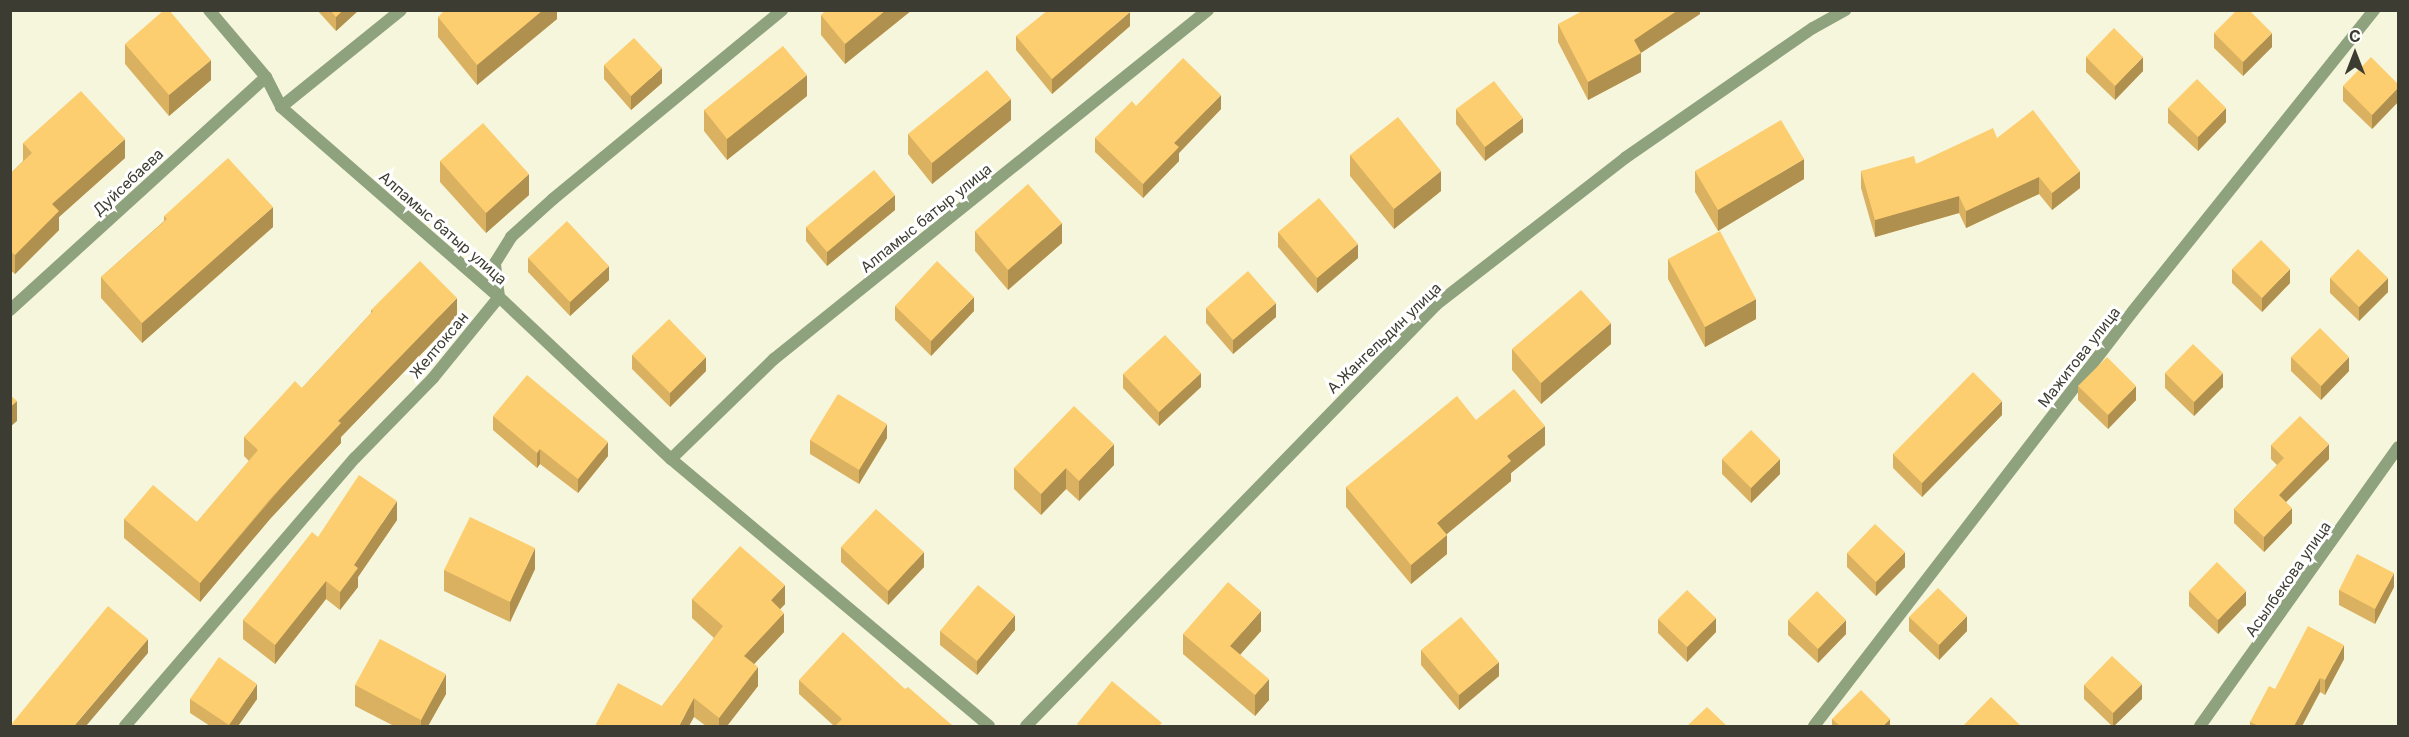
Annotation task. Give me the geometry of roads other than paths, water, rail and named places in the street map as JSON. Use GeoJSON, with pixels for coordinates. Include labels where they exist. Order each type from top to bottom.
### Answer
{"type":"FeatureCollection","features":[{"type":"Feature","properties":{"kind":"street","name":"Алпамыс батыр улица"},"geometry":{"type":"LineString","coordinates":[[209,10],[266,77],[281,107],[499,297],[671,459],[989,726]]}},
{"type":"Feature","properties":{"kind":"street"},"geometry":{"type":"LineString","coordinates":[[281,107],[401,10]]}},
{"type":"Feature","properties":{"kind":"street"},"geometry":{"type":"LineString","coordinates":[[499,297],[495,263],[511,237],[553,199],[782,10]]}},
{"type":"Feature","properties":{"kind":"street","name":"Алпамыс батыр улица"},"geometry":{"type":"LineString","coordinates":[[671,459],[774,359],[1208,10]]}},
{"type":"Feature","properties":{"kind":"street","name":"А.Жангельдин улица"},"geometry":{"type":"LineString","coordinates":[[1026,726],[1437,304],[1624,158],[1813,28],[1845,10]]}},
{"type":"Feature","properties":{"kind":"street","name":"Мажитова улица"},"geometry":{"type":"LineString","coordinates":[[1814,726],[2133,311],[2374,10]]}},
{"type":"Feature","properties":{"kind":"street","name":"Дуйсебаева"},"geometry":{"type":"LineString","coordinates":[[10,310],[266,77]]}},
{"type":"Feature","properties":{"kind":"street","name":"Желтоксан"},"geometry":{"type":"LineString","coordinates":[[125,726],[355,458],[433,378],[499,297]]}},
{"type":"Feature","properties":{"kind":"street","name":"Асылбекова улица"},"geometry":{"type":"LineString","coordinates":[[2200,726],[2398,447]]}}]}
